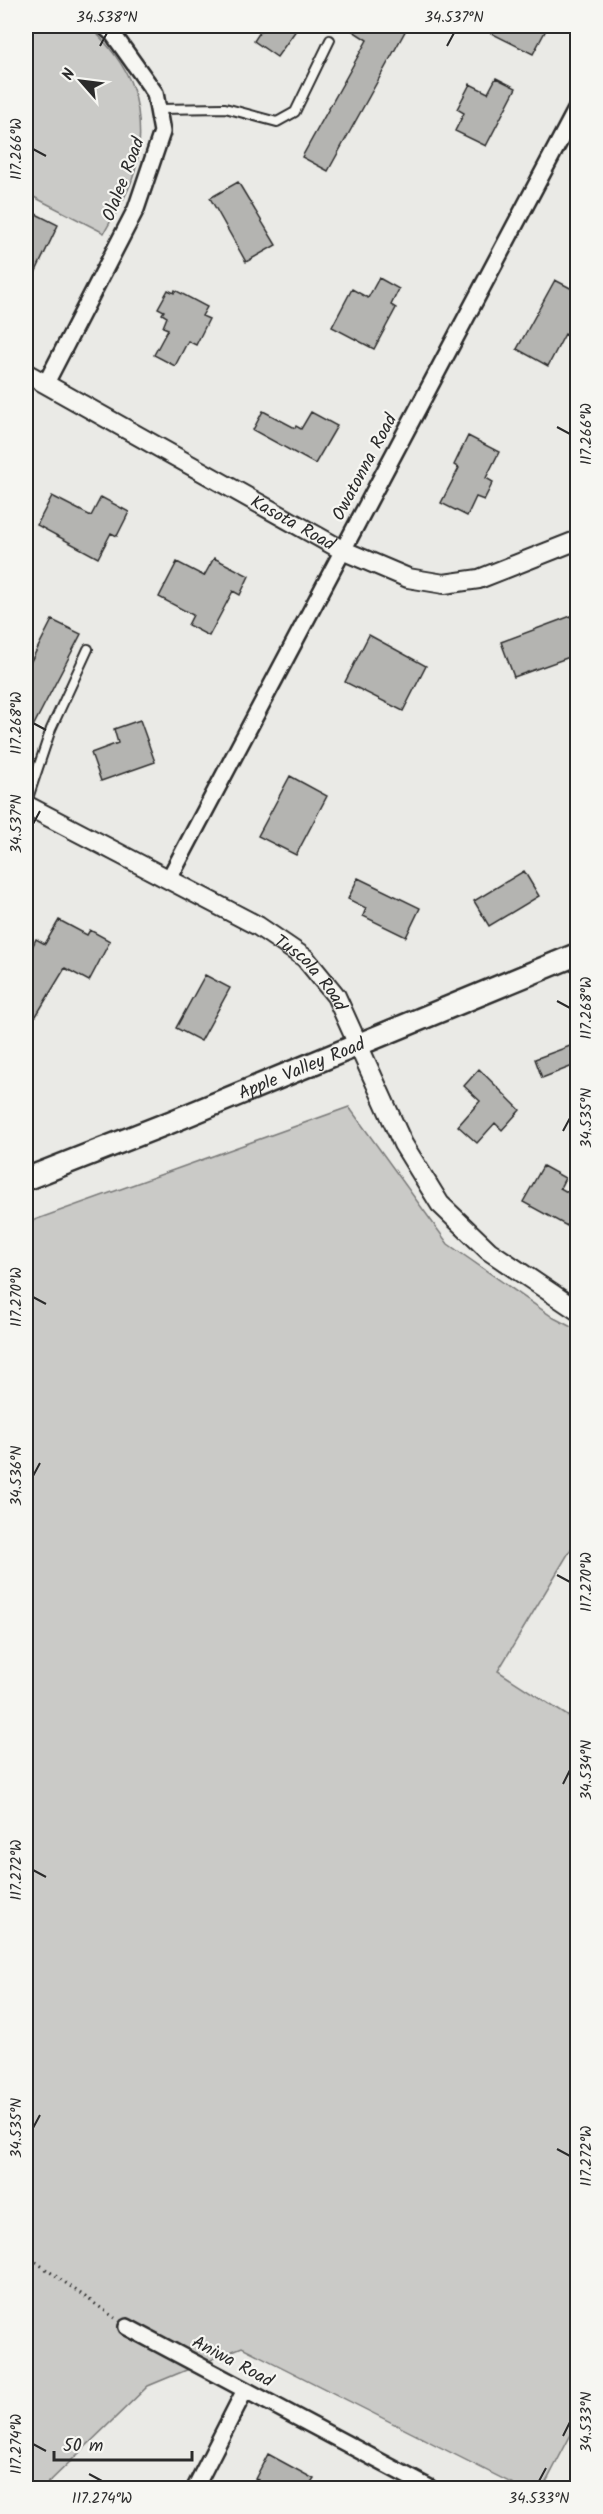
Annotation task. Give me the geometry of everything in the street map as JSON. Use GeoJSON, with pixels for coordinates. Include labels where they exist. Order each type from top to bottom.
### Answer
{"type":"FeatureCollection","features":[{"type":"Feature","properties":{"kind":"main road","name":"Apple Valley Road"},"geometry":{"type":"LineString","coordinates":[[26,1179],[171,1122],[578,954]]}},
{"type":"Feature","properties":{"kind":"street","name":"Olalee Road"},"geometry":{"type":"LineString","coordinates":[[46,383],[136,209],[162,132],[155,93],[113,34],[104,26]]}},
{"type":"Feature","properties":{"kind":"street","name":"Owatonna Road"},"geometry":{"type":"LineString","coordinates":[[169,879],[578,106]]}},
{"type":"Feature","properties":{"kind":"street","name":"Kasota Road"},"geometry":{"type":"LineString","coordinates":[[26,373],[342,550],[408,578],[444,584],[479,579],[578,540]]}},
{"type":"Feature","properties":{"kind":"street","name":"Tuscola Road"},"geometry":{"type":"LineString","coordinates":[[26,804],[258,926],[305,958],[336,996],[403,1144],[440,1204],[489,1251],[578,1311]]}},
{"type":"Feature","properties":{"kind":"street","name":"Aniwa Road"},"geometry":{"type":"LineString","coordinates":[[127,2327],[430,2488]]}},
{"type":"Feature","properties":{"kind":"street"},"geometry":{"type":"LineString","coordinates":[[195,2488],[245,2390]]}},
{"type":"Feature","properties":{"kind":"lane"},"geometry":{"type":"LineString","coordinates":[[158,109],[225,108],[277,122],[295,112],[330,40]]}},
{"type":"Feature","properties":{"kind":"lane"},"geometry":{"type":"LineString","coordinates":[[26,804],[51,729],[88,649]]}},
{"type":"Feature","properties":{"kind":"path"},"geometry":{"type":"LineString","coordinates":[[26,1190],[28,1208],[26,1216]]}},
{"type":"Feature","properties":{"kind":"path"},"geometry":{"type":"LineString","coordinates":[[26,2255],[127,2327]]}},
{"type":"Feature","properties":{"kind":"shaded area"},"geometry":{"type":"Polygon","coordinates":[[[26,26],[89,26],[115,55],[130,80],[138,111],[138,159],[129,187],[104,233],[26,193],[26,26]]]}},
{"type":"Feature","properties":{"kind":"shaded area"},"geometry":{"type":"Polygon","coordinates":[[[349,1107],[448,1244],[554,1318],[577,1330],[577,1539],[498,1671],[577,1722],[577,2423],[543,2488],[521,2488],[242,2347],[148,2386],[43,2488],[26,2488],[26,1223],[349,1107]]]}},
{"type":"Feature","properties":{"kind":"building"},"geometry":{"type":"Polygon","coordinates":[[[264,26],[299,26],[277,57],[254,41],[264,26]]]}},
{"type":"Feature","properties":{"kind":"building"},"geometry":{"type":"Polygon","coordinates":[[[345,26],[408,26],[328,171],[302,157],[367,40],[345,26]]]}},
{"type":"Feature","properties":{"kind":"building"},"geometry":{"type":"Polygon","coordinates":[[[477,26],[548,26],[533,54],[477,26]]]}},
{"type":"Feature","properties":{"kind":"building"},"geometry":{"type":"Polygon","coordinates":[[[496,78],[516,88],[486,146],[455,131],[464,113],[457,109],[470,84],[488,93],[496,78]]]}},
{"type":"Feature","properties":{"kind":"building"},"geometry":{"type":"Polygon","coordinates":[[[238,182],[276,245],[246,262],[210,198],[238,182]]]}},
{"type":"Feature","properties":{"kind":"building"},"geometry":{"type":"Polygon","coordinates":[[[34,213],[58,225],[26,292],[26,230],[34,213]]]}},
{"type":"Feature","properties":{"kind":"building"},"geometry":{"type":"Polygon","coordinates":[[[379,278],[399,289],[391,305],[396,308],[374,349],[332,327],[352,289],[368,298],[379,278]]]}},
{"type":"Feature","properties":{"kind":"building"},"geometry":{"type":"Polygon","coordinates":[[[555,280],[578,292],[578,326],[571,337],[565,334],[548,366],[517,349],[555,280]]]}},
{"type":"Feature","properties":{"kind":"building"},"geometry":{"type":"Polygon","coordinates":[[[168,290],[174,293],[175,290],[207,307],[202,316],[209,319],[196,345],[188,341],[175,366],[154,355],[168,329],[163,327],[167,317],[162,314],[164,311],[158,308],[168,290]]]}},
{"type":"Feature","properties":{"kind":"building"},"geometry":{"type":"Polygon","coordinates":[[[263,411],[295,428],[296,426],[301,429],[311,412],[337,426],[315,464],[253,430],[263,411]]]}},
{"type":"Feature","properties":{"kind":"building"},"geometry":{"type":"Polygon","coordinates":[[[468,436],[499,452],[486,478],[493,482],[484,500],[476,497],[467,516],[441,503],[459,468],[454,465],[468,436]]]}},
{"type":"Feature","properties":{"kind":"building"},"geometry":{"type":"Polygon","coordinates":[[[52,496],[91,516],[101,497],[129,512],[117,536],[111,533],[98,558],[37,525],[52,496]]]}},
{"type":"Feature","properties":{"kind":"building"},"geometry":{"type":"Polygon","coordinates":[[[214,558],[249,576],[240,595],[233,591],[209,636],[188,625],[193,615],[159,597],[177,562],[204,576],[214,558]]]}},
{"type":"Feature","properties":{"kind":"building"},"geometry":{"type":"Polygon","coordinates":[[[571,616],[578,634],[578,654],[514,677],[501,642],[571,616]]]}},
{"type":"Feature","properties":{"kind":"building"},"geometry":{"type":"Polygon","coordinates":[[[52,620],[81,634],[26,740],[26,671],[52,620]]]}},
{"type":"Feature","properties":{"kind":"building"},"geometry":{"type":"Polygon","coordinates":[[[369,635],[426,666],[403,711],[345,682],[369,635]]]}},
{"type":"Feature","properties":{"kind":"building"},"geometry":{"type":"Polygon","coordinates":[[[140,720],[155,762],[101,781],[91,753],[118,743],[114,729],[140,720]]]}},
{"type":"Feature","properties":{"kind":"building"},"geometry":{"type":"Polygon","coordinates":[[[290,776],[327,796],[296,855],[258,836],[290,776]]]}},
{"type":"Feature","properties":{"kind":"building"},"geometry":{"type":"Polygon","coordinates":[[[524,871],[539,896],[489,926],[474,901],[524,871]]]}},
{"type":"Feature","properties":{"kind":"building"},"geometry":{"type":"Polygon","coordinates":[[[358,878],[420,908],[406,937],[363,916],[366,908],[348,899],[358,878]]]}},
{"type":"Feature","properties":{"kind":"building"},"geometry":{"type":"Polygon","coordinates":[[[59,920],[87,935],[90,930],[110,941],[89,981],[65,968],[36,1016],[26,1010],[26,960],[36,939],[45,944],[59,920]]]}},
{"type":"Feature","properties":{"kind":"building"},"geometry":{"type":"Polygon","coordinates":[[[205,975],[230,988],[201,1041],[176,1028],[205,975]]]}},
{"type":"Feature","properties":{"kind":"building"},"geometry":{"type":"Polygon","coordinates":[[[578,1043],[578,1064],[542,1078],[535,1059],[578,1043]]]}},
{"type":"Feature","properties":{"kind":"building"},"geometry":{"type":"Polygon","coordinates":[[[479,1069],[520,1110],[502,1130],[495,1123],[477,1143],[458,1126],[480,1101],[464,1086],[479,1069]]]}},
{"type":"Feature","properties":{"kind":"building"},"geometry":{"type":"Polygon","coordinates":[[[543,1166],[565,1178],[560,1188],[578,1198],[578,1232],[523,1202],[543,1166]]]}},
{"type":"Feature","properties":{"kind":"building"},"geometry":{"type":"Polygon","coordinates":[[[268,2454],[314,2479],[308,2488],[254,2488],[258,2480],[255,2479],[268,2454]]]}}]}
